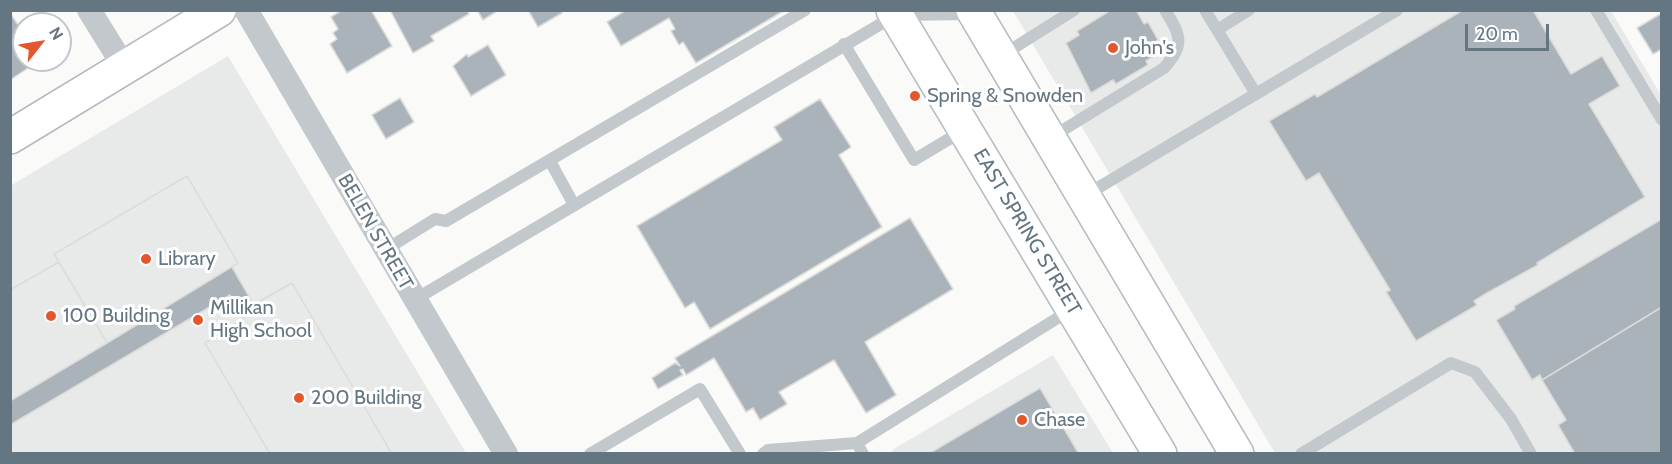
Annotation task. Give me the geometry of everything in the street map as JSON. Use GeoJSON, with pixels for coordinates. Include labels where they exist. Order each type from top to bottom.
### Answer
{"type":"FeatureCollection","features":[{"type":"Feature","properties":{"kind":"main road"},"geometry":{"type":"LineString","coordinates":[[10,137],[219,10]]}},
{"type":"Feature","properties":{"kind":"main road"},"geometry":{"type":"LineString","coordinates":[[977,12],[1000,57],[1237,453]]}},
{"type":"Feature","properties":{"kind":"main road","name":"EAST SPRING STREET"},"geometry":{"type":"LineString","coordinates":[[894,13],[1160,453]]}},
{"type":"Feature","properties":{"kind":"street"},"geometry":{"type":"LineString","coordinates":[[89,10],[124,68]]}},
{"type":"Feature","properties":{"kind":"street","name":"BELEN STREET"},"geometry":{"type":"LineString","coordinates":[[246,10],[414,300],[506,453]]}},
{"type":"Feature","properties":{"kind":"lane"},"geometry":{"type":"LineString","coordinates":[[385,250],[435,219],[446,221],[805,10]]}},
{"type":"Feature","properties":{"kind":"lane"},"geometry":{"type":"LineString","coordinates":[[1000,57],[1074,10]]}},
{"type":"Feature","properties":{"kind":"lane"},"geometry":{"type":"LineString","coordinates":[[1049,138],[1164,68],[1176,55],[1179,44],[1178,30],[1165,10]]}},
{"type":"Feature","properties":{"kind":"lane"},"geometry":{"type":"LineString","coordinates":[[1205,10],[1256,94]]}},
{"type":"Feature","properties":{"kind":"lane"},"geometry":{"type":"LineString","coordinates":[[1217,30],[1249,10]]}},
{"type":"Feature","properties":{"kind":"lane"},"geometry":{"type":"LineString","coordinates":[[1084,197],[1397,10]]}},
{"type":"Feature","properties":{"kind":"lane"},"geometry":{"type":"LineString","coordinates":[[1596,10],[1662,120]]}},
{"type":"Feature","properties":{"kind":"lane"},"geometry":{"type":"LineString","coordinates":[[414,300],[894,13],[977,12]]}},
{"type":"Feature","properties":{"kind":"lane"},"geometry":{"type":"LineString","coordinates":[[844,44],[914,160],[965,129]]}},
{"type":"Feature","properties":{"kind":"lane"},"geometry":{"type":"LineString","coordinates":[[550,161],[574,205]]}},
{"type":"Feature","properties":{"kind":"lane"},"geometry":{"type":"LineString","coordinates":[[763,453],[768,450],[860,448],[1072,309]]}},
{"type":"Feature","properties":{"kind":"lane"},"geometry":{"type":"LineString","coordinates":[[1301,453],[1451,363],[1475,372],[1511,419],[1531,453]]}},
{"type":"Feature","properties":{"kind":"lane"},"geometry":{"type":"LineString","coordinates":[[591,453],[700,389],[740,453]]}},
{"type":"Feature","properties":{"kind":"shaded area"},"geometry":{"type":"Polygon","coordinates":[[[1013,11],[1611,11],[1661,95],[1661,453],[1275,453],[1013,11]]]}},
{"type":"Feature","properties":{"kind":"shaded area","name":"Millikan High School"},"geometry":{"type":"Polygon","coordinates":[[[228,56],[466,453],[11,453],[10,186],[228,56]]]}},
{"type":"Feature","properties":{"kind":"shaded area"},"geometry":{"type":"Polygon","coordinates":[[[1053,355],[1113,453],[894,454],[892,450],[1053,355]]]}},
{"type":"Feature","properties":{"kind":"building"},"geometry":{"type":"Polygon","coordinates":[[[342,10],[371,10],[392,46],[347,73],[330,44],[337,39],[333,33],[338,29],[331,17],[342,10]]]}},
{"type":"Feature","properties":{"kind":"building"},"geometry":{"type":"Polygon","coordinates":[[[390,10],[467,10],[469,14],[431,36],[434,41],[413,53],[390,10]]]}},
{"type":"Feature","properties":{"kind":"building"},"geometry":{"type":"Polygon","coordinates":[[[477,10],[499,10],[483,20],[477,10]]]}},
{"type":"Feature","properties":{"kind":"building"},"geometry":{"type":"Polygon","coordinates":[[[528,10],[561,10],[562,13],[538,27],[528,10]]]}},
{"type":"Feature","properties":{"kind":"building"},"geometry":{"type":"Polygon","coordinates":[[[626,10],[785,10],[696,63],[683,42],[679,45],[671,31],[675,29],[669,18],[621,46],[607,22],[626,10]]]}},
{"type":"Feature","properties":{"kind":"building","name":"John's"},"geometry":{"type":"Polygon","coordinates":[[[1111,10],[1136,10],[1144,24],[1148,22],[1158,40],[1155,42],[1161,52],[1146,61],[1148,65],[1116,84],[1113,80],[1091,93],[1066,43],[1079,35],[1077,31],[1111,10]]]}},
{"type":"Feature","properties":{"kind":"building"},"geometry":{"type":"Polygon","coordinates":[[[1463,10],[1533,10],[1571,74],[1602,56],[1620,86],[1589,104],[1645,197],[1537,263],[1538,265],[1474,301],[1477,305],[1416,341],[1386,292],[1390,290],[1319,173],[1306,181],[1269,121],[1315,94],[1317,97],[1463,10]]]}},
{"type":"Feature","properties":{"kind":"building"},"geometry":{"type":"Polygon","coordinates":[[[10,13],[12,16],[12,72],[22,72],[10,80],[10,13]]]}},
{"type":"Feature","properties":{"kind":"building"},"geometry":{"type":"Polygon","coordinates":[[[1662,13],[1662,49],[1653,54],[1637,28],[1662,13]]]}},
{"type":"Feature","properties":{"kind":"building"},"geometry":{"type":"Polygon","coordinates":[[[488,45],[506,75],[471,96],[453,66],[467,54],[468,57],[488,45]]]}},
{"type":"Feature","properties":{"kind":"building"},"geometry":{"type":"Polygon","coordinates":[[[400,98],[414,122],[386,139],[372,115],[400,98]]]}},
{"type":"Feature","properties":{"kind":"building"},"geometry":{"type":"Polygon","coordinates":[[[820,99],[851,147],[839,155],[882,227],[710,329],[694,302],[685,308],[637,226],[782,140],[774,127],[820,99]]]}},
{"type":"Feature","properties":{"kind":"building"},"geometry":{"type":"Polygon","coordinates":[[[187,176],[238,263],[232,267],[254,305],[292,283],[392,454],[270,454],[205,343],[244,319],[230,295],[10,425],[10,290],[59,262],[54,254],[187,176]]]}},
{"type":"Feature","properties":{"kind":"building","name":"Library"},"geometry":{"type":"Polygon","coordinates":[[[187,176],[238,263],[107,343],[54,254],[187,176]]]}},
{"type":"Feature","properties":{"kind":"building"},"geometry":{"type":"Polygon","coordinates":[[[910,218],[953,289],[865,342],[896,395],[866,413],[834,360],[779,392],[787,404],[760,420],[753,408],[746,412],[714,358],[686,375],[683,369],[680,370],[683,375],[658,389],[652,378],[675,363],[680,366],[675,358],[910,218]]]}},
{"type":"Feature","properties":{"kind":"building"},"geometry":{"type":"Polygon","coordinates":[[[1662,219],[1662,307],[1542,380],[1540,375],[1532,380],[1496,320],[1515,309],[1514,306],[1662,219]]]}},
{"type":"Feature","properties":{"kind":"building","name":"100 Building"},"geometry":{"type":"Polygon","coordinates":[[[59,262],[107,343],[10,401],[10,290],[59,262]]]}},
{"type":"Feature","properties":{"kind":"building","name":"200 Building"},"geometry":{"type":"Polygon","coordinates":[[[292,283],[392,454],[270,454],[205,343],[244,319],[240,312],[292,283]]]}},
{"type":"Feature","properties":{"kind":"building"},"geometry":{"type":"Polygon","coordinates":[[[1662,307],[1662,454],[1575,454],[1558,425],[1566,420],[1542,380],[1662,307]]]}},
{"type":"Feature","properties":{"kind":"building","name":"Chase"},"geometry":{"type":"Polygon","coordinates":[[[1040,388],[1079,454],[930,454],[930,453],[1040,388]]]}},
{"type":"Feature","properties":{"kind":"place","name":"John's"},"geometry":{"type":"Point","coordinates":[1113,48]}},
{"type":"Feature","properties":{"kind":"place","name":"Spring & Snowden"},"geometry":{"type":"Point","coordinates":[915,96]}},
{"type":"Feature","properties":{"kind":"place","name":"Library"},"geometry":{"type":"Point","coordinates":[146,259]}},
{"type":"Feature","properties":{"kind":"place","name":"100 Building"},"geometry":{"type":"Point","coordinates":[51,316]}},
{"type":"Feature","properties":{"kind":"place","name":"Millikan High School"},"geometry":{"type":"Point","coordinates":[198,320]}},
{"type":"Feature","properties":{"kind":"place","name":"200 Building"},"geometry":{"type":"Point","coordinates":[299,398]}},
{"type":"Feature","properties":{"kind":"place","name":"Chase"},"geometry":{"type":"Point","coordinates":[1022,420]}}]}
